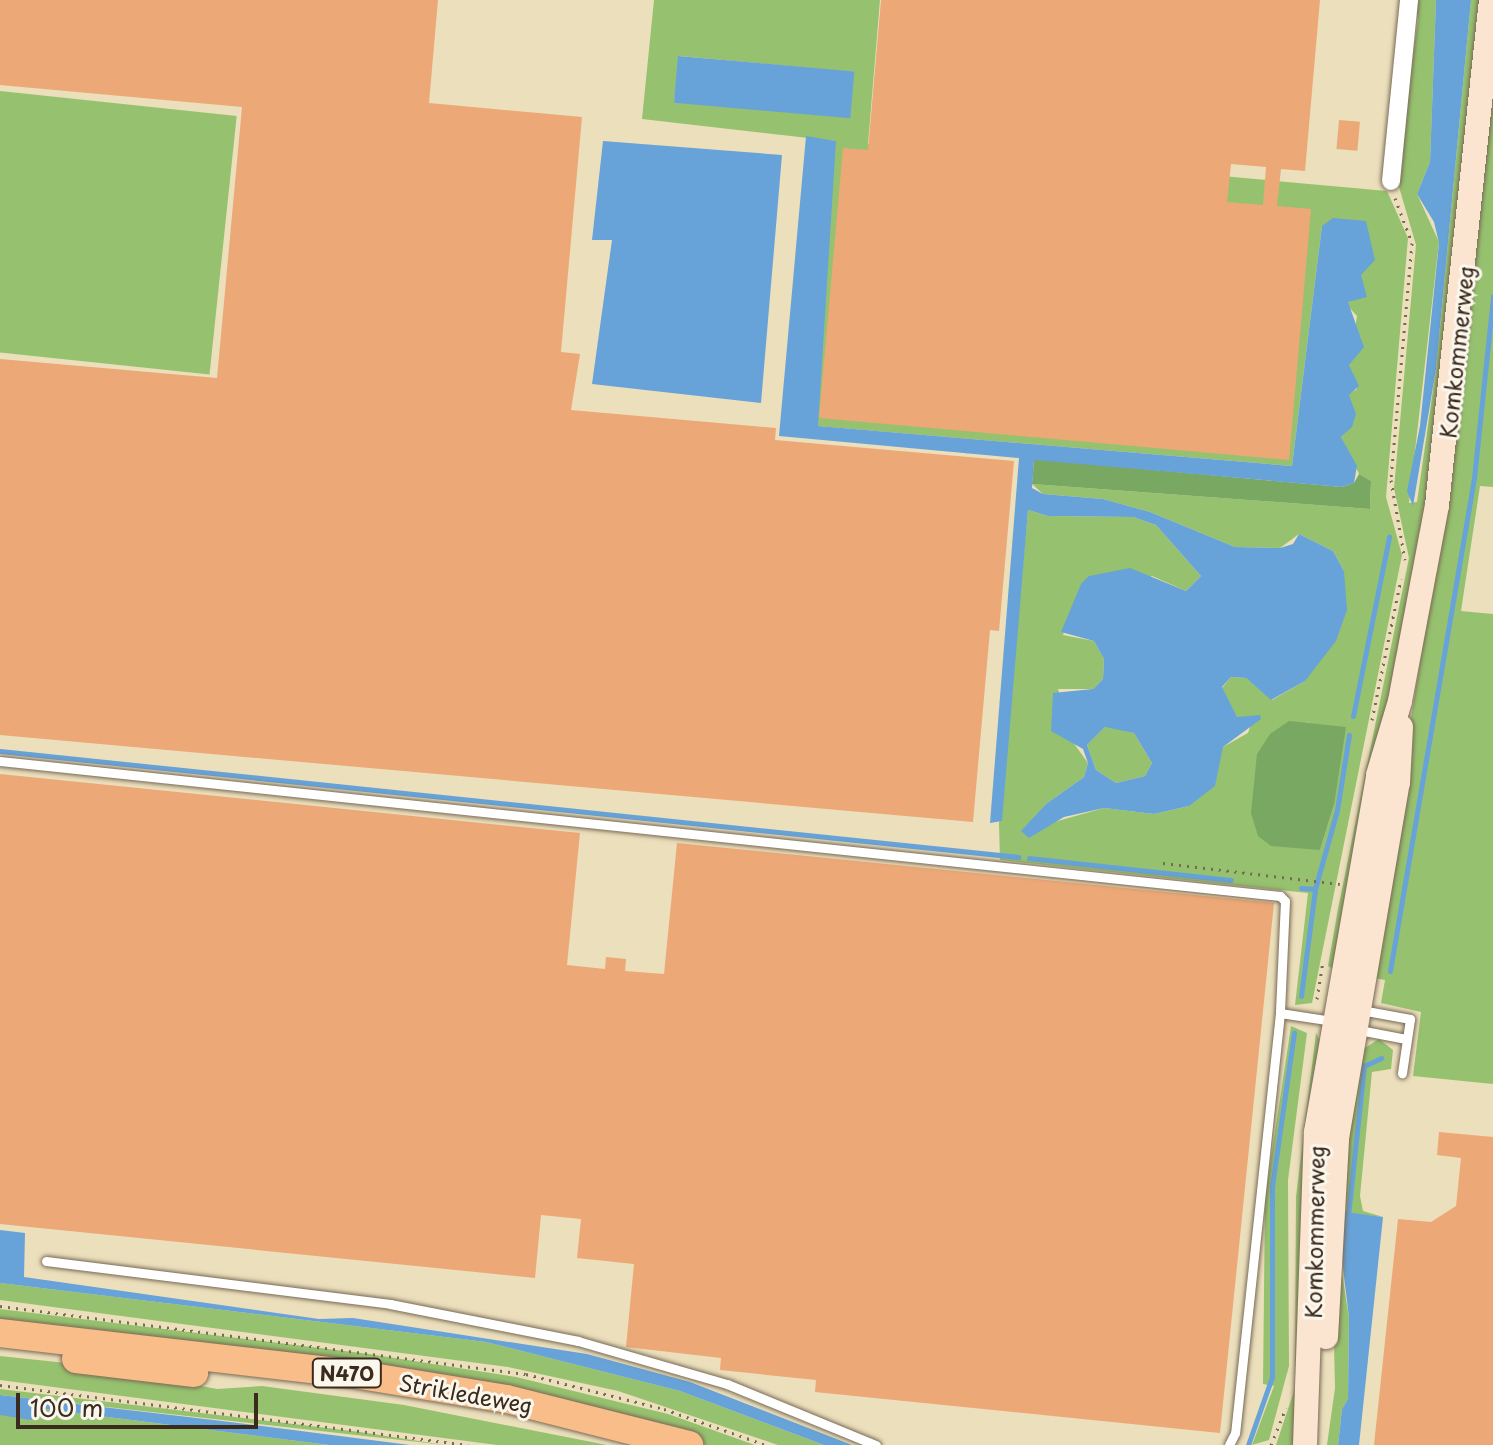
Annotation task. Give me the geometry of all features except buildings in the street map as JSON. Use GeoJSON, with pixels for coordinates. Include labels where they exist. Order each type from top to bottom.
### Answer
{"type":"FeatureCollection","features":[{"type":"Feature","properties":{"kind":"main road","name":"Komkommerweg"},"geometry":{"type":"LineString","coordinates":[[1305,1445],[1312,1329],[1311,1190],[1398,783],[1400,701],[1447,444],[1491,0]]}},
{"type":"Feature","properties":{"kind":"main road","name":"Komkommerweg"},"geometry":{"type":"LineString","coordinates":[[1323,1445],[1331,1207],[1348,1020]]}},
{"type":"Feature","properties":{"kind":"main road","name":"Strikledeweg"},"geometry":{"type":"LineString","coordinates":[[0,1333],[348,1373],[507,1399],[689,1445]]}},
{"type":"Feature","properties":{"kind":"main road","name":"Strikledeweg"},"geometry":{"type":"LineString","coordinates":[[0,1350],[423,1402],[629,1445]]}},
{"type":"Feature","properties":{"kind":"street"},"geometry":{"type":"LineString","coordinates":[[1391,181],[1409,0]]}},
{"type":"Feature","properties":{"kind":"lane"},"geometry":{"type":"LineString","coordinates":[[0,761],[1280,896],[1285,901],[1280,1013],[1235,1433],[1229,1445]]}},
{"type":"Feature","properties":{"kind":"lane"},"geometry":{"type":"LineString","coordinates":[[1280,1013],[1348,1020],[1410,1019],[1402,1073]]}},
{"type":"Feature","properties":{"kind":"lane"},"geometry":{"type":"LineString","coordinates":[[1348,1020],[1406,1039]]}},
{"type":"Feature","properties":{"kind":"lane"},"geometry":{"type":"LineString","coordinates":[[46,1261],[390,1304],[578,1341],[727,1384],[876,1445]]}},
{"type":"Feature","properties":{"kind":"path"},"geometry":{"type":"LineString","coordinates":[[1163,863],[1340,884]]}},
{"type":"Feature","properties":{"kind":"path"},"geometry":{"type":"LineString","coordinates":[[0,1385],[468,1445]]}},
{"type":"Feature","properties":{"kind":"green space"},"geometry":{"type":"Polygon","coordinates":[[[654,0],[880,0],[868,144],[1387,191],[1408,238],[1386,497],[1402,555],[1312,1003],[1295,1005],[1308,893],[1000,860],[999,824],[1028,510],[1048,516],[1133,517],[1156,525],[1201,576],[1186,591],[1152,576],[1070,612],[1063,635],[1094,641],[1104,659],[1103,679],[1093,689],[1058,689],[1075,745],[1088,763],[1084,777],[1046,804],[1022,831],[1104,808],[1154,814],[1189,806],[1223,747],[1248,733],[1253,718],[1237,717],[1228,704],[1222,688],[1231,677],[1246,678],[1272,700],[1305,681],[1344,571],[1333,551],[1299,534],[1280,548],[1235,547],[1150,512],[1103,499],[1043,494],[1032,484],[1370,509],[1371,481],[1359,474],[1341,437],[1347,431],[1349,394],[1357,389],[1349,365],[1361,338],[1355,329],[1357,316],[1347,305],[1361,274],[1322,226],[1292,466],[817,426],[835,141],[642,119],[654,0]],[[679,56],[674,103],[854,72],[679,56]],[[1308,721],[1320,850],[1334,805],[1308,721]]]}},
{"type":"Feature","properties":{"kind":"green space"},"geometry":{"type":"Polygon","coordinates":[[[1415,0],[1436,0],[1430,162],[1417,194],[1439,242],[1409,503],[1417,502],[1436,369],[1471,0],[1480,0],[1435,458],[1338,972],[1328,966],[1409,558],[1394,488],[1416,245],[1397,180],[1418,19],[1415,0]]]}},
{"type":"Feature","properties":{"kind":"green space"},"geometry":{"type":"Polygon","coordinates":[[[1493,79],[1493,487],[1480,486],[1461,611],[1493,614],[1493,1084],[1413,1076],[1421,1012],[1381,1003],[1385,980],[1369,977],[1457,434],[1493,79]]]}},
{"type":"Feature","properties":{"kind":"green space"},"geometry":{"type":"Polygon","coordinates":[[[0,91],[237,116],[210,374],[0,352],[0,91]]]}},
{"type":"Feature","properties":{"kind":"green space"},"geometry":{"type":"Polygon","coordinates":[[[1034,459],[1342,487],[1354,483],[1359,474],[1371,481],[1370,509],[1032,484],[1034,459]]]}},
{"type":"Feature","properties":{"kind":"green space"},"geometry":{"type":"Polygon","coordinates":[[[1289,721],[1346,727],[1334,805],[1320,850],[1271,846],[1258,836],[1251,813],[1257,754],[1270,734],[1289,721]]]}},
{"type":"Feature","properties":{"kind":"green space"},"geometry":{"type":"Polygon","coordinates":[[[1106,726],[1134,733],[1152,763],[1145,776],[1116,783],[1096,770],[1087,745],[1106,726]]]}},
{"type":"Feature","properties":{"kind":"green space"},"geometry":{"type":"Polygon","coordinates":[[[1291,1026],[1307,1033],[1288,1180],[1289,1366],[1269,1440],[1252,1445],[1274,1386],[1263,1384],[1265,1199],[1291,1026]]]}},
{"type":"Feature","properties":{"kind":"green space"},"geometry":{"type":"Polygon","coordinates":[[[1316,1033],[1322,1044],[1301,1445],[1276,1445],[1295,1388],[1296,1197],[1316,1033]]]}},
{"type":"Feature","properties":{"kind":"green space"},"geometry":{"type":"Polygon","coordinates":[[[1379,1039],[1393,1050],[1391,1069],[1372,1072],[1360,1196],[1363,1211],[1383,1217],[1345,1213],[1341,1267],[1349,1318],[1348,1399],[1342,1409],[1338,1445],[1327,1445],[1335,1388],[1332,1254],[1360,1051],[1379,1039]]]}},
{"type":"Feature","properties":{"kind":"green space"},"geometry":{"type":"Polygon","coordinates":[[[0,1283],[486,1342],[680,1391],[824,1445],[778,1445],[618,1391],[508,1367],[0,1300],[0,1283]]]}},
{"type":"Feature","properties":{"kind":"green space"},"geometry":{"type":"Polygon","coordinates":[[[0,1309],[369,1354],[516,1377],[668,1414],[755,1445],[700,1445],[0,1323],[0,1309]]]}},
{"type":"Feature","properties":{"kind":"green space"},"geometry":{"type":"Polygon","coordinates":[[[0,1356],[104,1367],[217,1389],[262,1386],[404,1405],[607,1445],[497,1445],[0,1380],[0,1356]]]}},
{"type":"Feature","properties":{"kind":"green space"},"geometry":{"type":"Polygon","coordinates":[[[0,1389],[360,1432],[445,1445],[0,1395],[0,1389]]]}},
{"type":"Feature","properties":{"kind":"green space"},"geometry":{"type":"Polygon","coordinates":[[[44,1409],[329,1445],[0,1445],[0,1415],[44,1409]]]}},
{"type":"Feature","properties":{"kind":"water"},"geometry":{"type":"Polygon","coordinates":[[[1436,0],[1471,0],[1436,369],[1413,506],[1407,491],[1420,426],[1439,243],[1434,222],[1417,194],[1430,162],[1436,0]]]}},
{"type":"Feature","properties":{"kind":"water"},"geometry":{"type":"Polygon","coordinates":[[[678,56],[854,71],[850,118],[674,103],[678,56]]]}},
{"type":"Feature","properties":{"kind":"water"},"geometry":{"type":"Polygon","coordinates":[[[806,136],[836,141],[818,426],[1292,466],[1322,226],[1333,218],[1366,221],[1375,260],[1361,275],[1367,297],[1348,302],[1364,347],[1349,365],[1359,386],[1349,395],[1356,414],[1352,427],[1341,437],[1357,466],[1354,483],[1342,487],[1034,460],[1032,488],[1043,494],[1103,499],[1150,512],[1235,547],[1280,548],[1293,544],[1299,534],[1333,551],[1344,571],[1347,610],[1336,641],[1305,681],[1271,700],[1246,678],[1231,677],[1222,687],[1237,717],[1260,715],[1261,719],[1223,747],[1215,786],[1189,806],[1154,814],[1104,808],[1064,817],[1029,838],[1021,831],[1046,804],[1084,777],[1088,763],[1083,749],[1051,731],[1053,693],[1093,689],[1103,679],[1104,659],[1094,641],[1061,632],[1081,584],[1089,576],[1130,568],[1186,591],[1201,576],[1156,525],[1133,517],[1048,516],[1028,510],[1002,821],[990,823],[1019,458],[779,436],[806,136]],[[1105,727],[1087,745],[1096,770],[1116,783],[1145,776],[1152,763],[1134,733],[1105,727]]]}},
{"type":"Feature","properties":{"kind":"water"},"geometry":{"type":"Polygon","coordinates":[[[603,141],[782,155],[761,403],[592,384],[612,240],[592,240],[603,141]]]}},
{"type":"Feature","properties":{"kind":"water"},"geometry":{"type":"Polygon","coordinates":[[[1345,1212],[1383,1217],[1359,1445],[1338,1445],[1342,1409],[1348,1399],[1349,1318],[1341,1250],[1345,1212]]]}},
{"type":"Feature","properties":{"kind":"water"},"geometry":{"type":"Polygon","coordinates":[[[0,1230],[25,1233],[24,1277],[319,1319],[353,1318],[587,1354],[690,1382],[852,1445],[824,1445],[680,1391],[486,1342],[0,1283],[0,1230]]]}},
{"type":"Feature","properties":{"kind":"water"},"geometry":{"type":"Polygon","coordinates":[[[0,1395],[410,1445],[329,1445],[44,1409],[31,1420],[0,1415],[0,1395]]]}},
{"type":"Feature","properties":{"kind":"waterway"},"geometry":{"type":"LineString","coordinates":[[1390,971],[1474,478],[1493,296]]}},
{"type":"Feature","properties":{"kind":"waterway"},"geometry":{"type":"LineString","coordinates":[[1353,716],[1389,537]]}},
{"type":"Feature","properties":{"kind":"waterway"},"geometry":{"type":"LineString","coordinates":[[1301,996],[1315,889],[1337,810],[1349,735]]}},
{"type":"Feature","properties":{"kind":"waterway"},"geometry":{"type":"LineString","coordinates":[[0,751],[1019,857]]}},
{"type":"Feature","properties":{"kind":"waterway"},"geometry":{"type":"LineString","coordinates":[[1029,858],[1231,880]]}},
{"type":"Feature","properties":{"kind":"waterway"},"geometry":{"type":"LineString","coordinates":[[1301,888],[1315,889]]}},
{"type":"Feature","properties":{"kind":"waterway"},"geometry":{"type":"LineString","coordinates":[[1248,1445],[1272,1377],[1272,1187],[1294,1033]]}},
{"type":"Feature","properties":{"kind":"waterway"},"geometry":{"type":"LineString","coordinates":[[1348,1216],[1364,1066],[1381,1058]]}}]}
